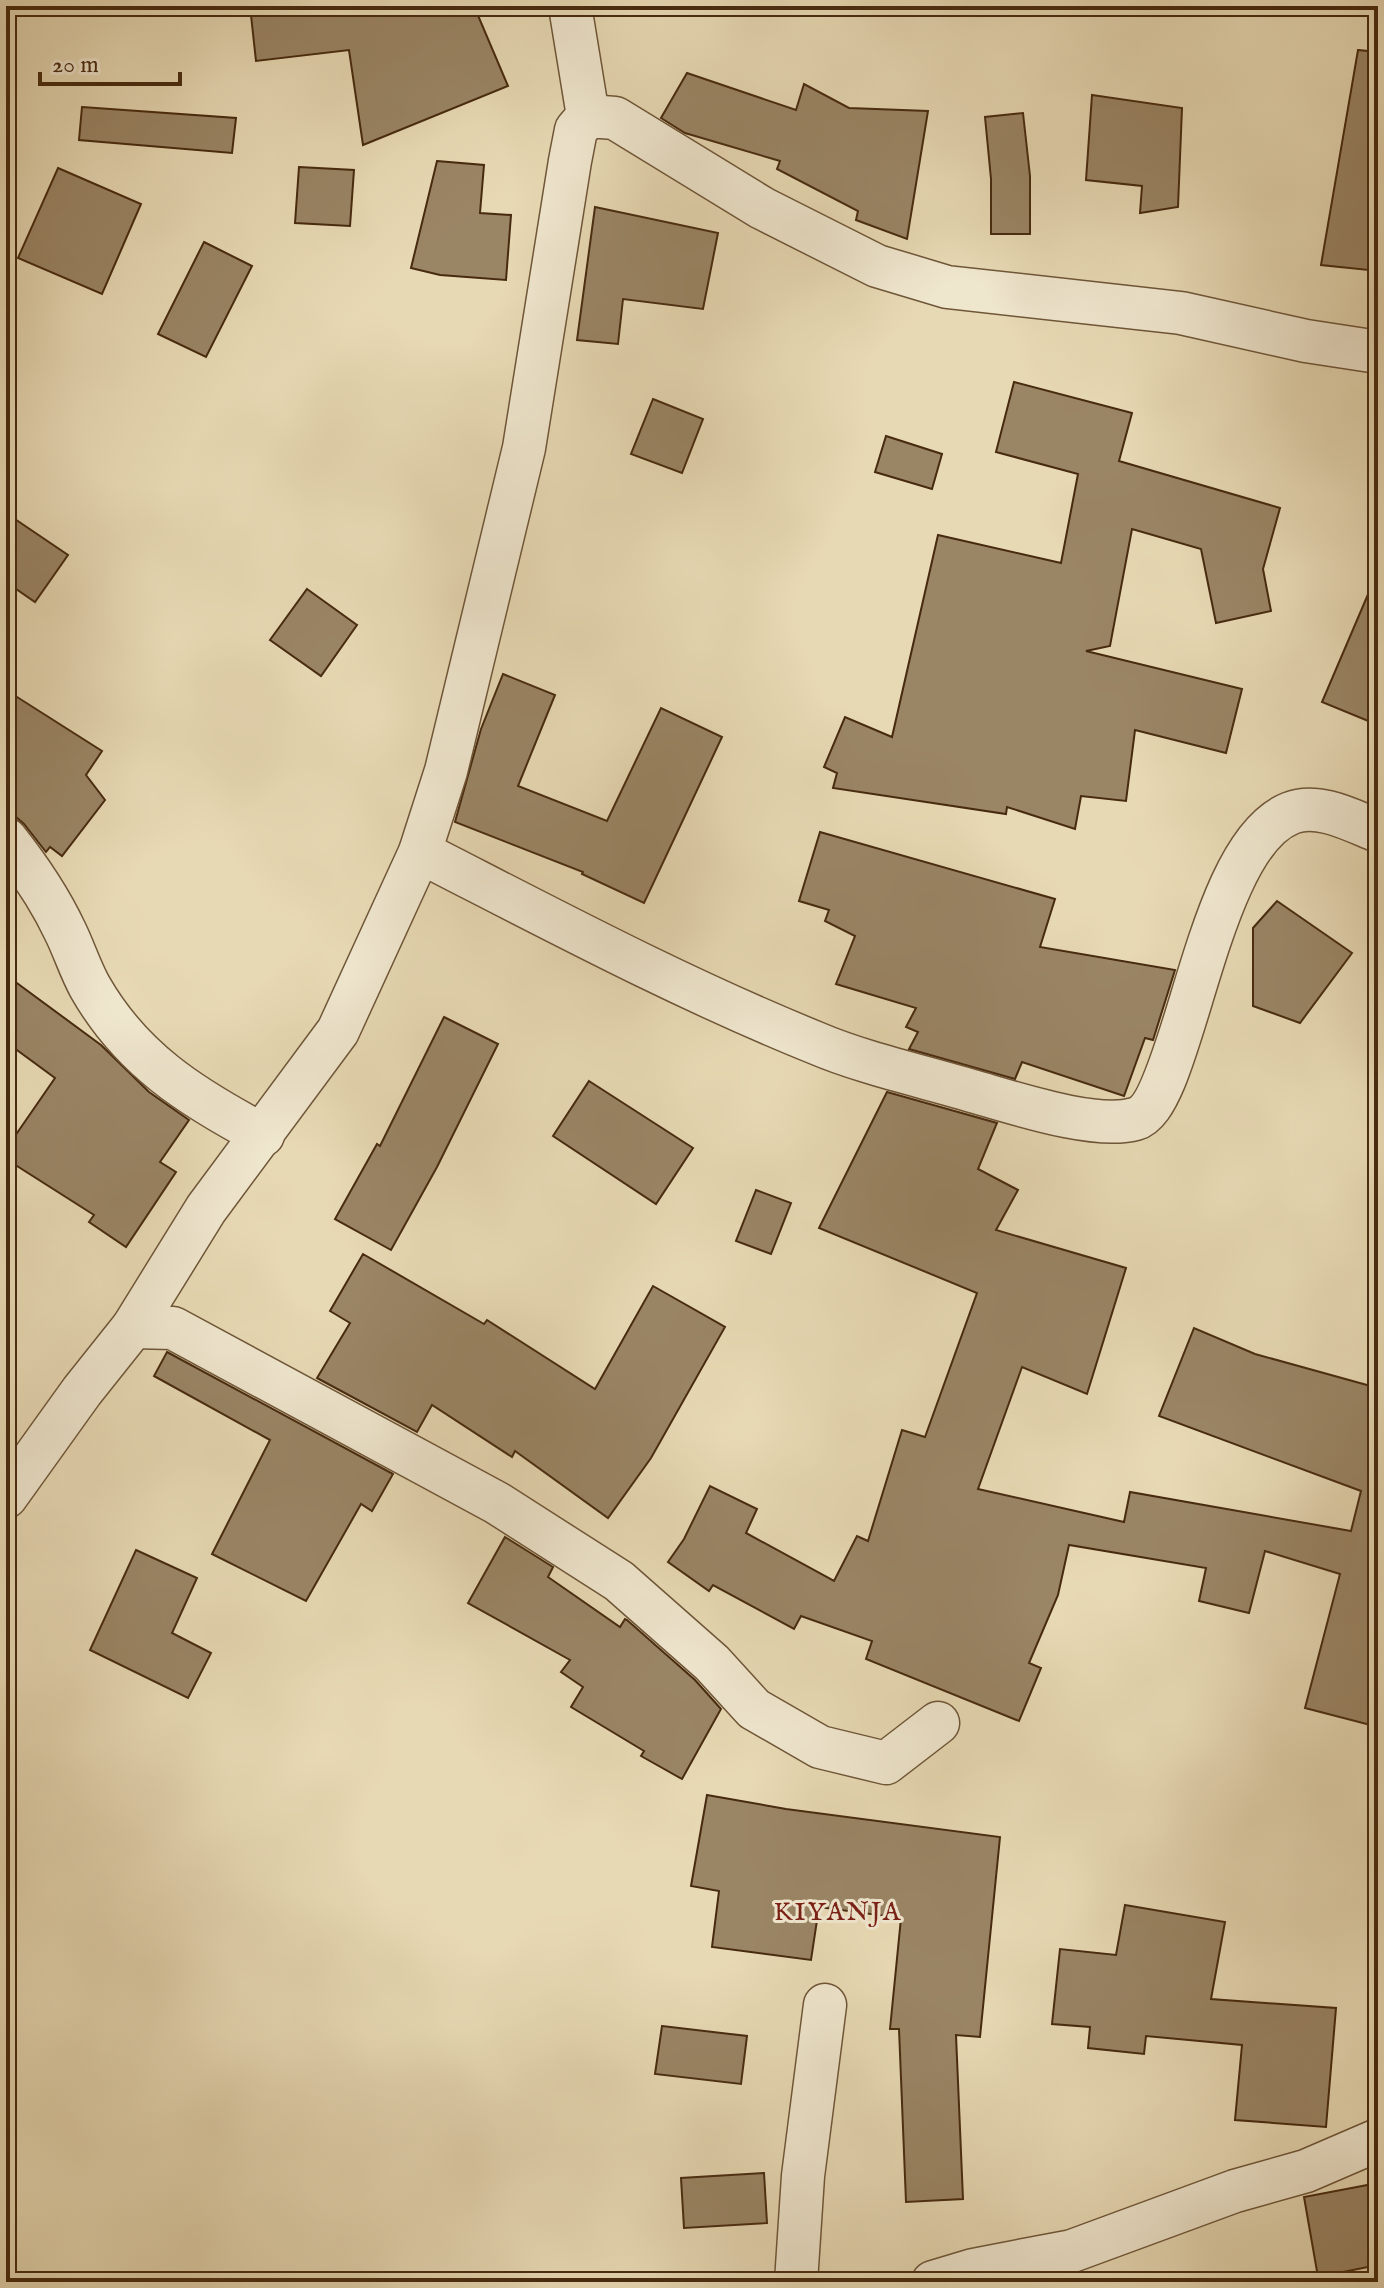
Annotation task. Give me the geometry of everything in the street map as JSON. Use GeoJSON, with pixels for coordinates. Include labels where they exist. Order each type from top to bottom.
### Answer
{"type":"FeatureCollection","features":[{"type":"Feature","properties":{"kind":"street"},"geometry":{"type":"LineString","coordinates":[[6,1497],[82,1391],[133,1327],[206,1209],[338,1031],[420,852],[446,771],[524,448],[570,161],[576,130],[588,116],[570,6]]}},
{"type":"Feature","properties":{"kind":"street"},"geometry":{"type":"LineString","coordinates":[[588,116],[615,118],[762,208],[877,266],[947,287],[1181,313],[1306,341],[1378,352]]}},
{"type":"Feature","properties":{"kind":"street"},"geometry":{"type":"LineString","coordinates":[[420,852],[694,991],[819,1045],[1048,1111],[1111,1122],[1137,1119],[1151,1109],[1174,1054],[1208,942],[1241,866],[1256,841],[1273,823],[1293,811],[1331,812],[1378,831]]}},
{"type":"Feature","properties":{"kind":"street"},"geometry":{"type":"LineString","coordinates":[[6,839],[38,880],[65,930],[89,985],[114,1025],[143,1057],[202,1102],[263,1135]]}},
{"type":"Feature","properties":{"kind":"street"},"geometry":{"type":"LineString","coordinates":[[133,1327],[173,1328],[497,1503],[619,1581],[712,1663],[754,1709],[820,1747],[886,1763],[938,1723]]}},
{"type":"Feature","properties":{"kind":"street"},"geometry":{"type":"LineString","coordinates":[[796,2282],[803,2176],[825,2005]]}},
{"type":"Feature","properties":{"kind":"street"},"geometry":{"type":"LineString","coordinates":[[933,2282],[973,2270],[1072,2251],[1235,2191],[1306,2171],[1378,2140]]}},
{"type":"Feature","properties":{"kind":"building"},"geometry":{"type":"Polygon","coordinates":[[[250,6],[474,6],[508,86],[363,145],[349,50],[256,61],[250,6]]]}},
{"type":"Feature","properties":{"kind":"building"},"geometry":{"type":"Polygon","coordinates":[[[1358,50],[1378,52],[1378,271],[1321,265],[1358,50]]]}},
{"type":"Feature","properties":{"kind":"building"},"geometry":{"type":"Polygon","coordinates":[[[687,73],[796,110],[804,84],[849,108],[928,111],[907,239],[856,220],[858,211],[777,169],[780,161],[685,133],[661,118],[687,73]]]}},
{"type":"Feature","properties":{"kind":"building"},"geometry":{"type":"Polygon","coordinates":[[[1092,95],[1182,108],[1178,207],[1140,213],[1142,186],[1086,180],[1092,95]]]}},
{"type":"Feature","properties":{"kind":"building"},"geometry":{"type":"Polygon","coordinates":[[[82,107],[236,118],[232,153],[79,140],[82,107]]]}},
{"type":"Feature","properties":{"kind":"building"},"geometry":{"type":"Polygon","coordinates":[[[1023,113],[1030,176],[1030,234],[991,234],[991,179],[985,117],[1023,113]]]}},
{"type":"Feature","properties":{"kind":"building"},"geometry":{"type":"Polygon","coordinates":[[[437,161],[484,165],[480,213],[511,215],[506,280],[440,275],[411,268],[437,161]]]}},
{"type":"Feature","properties":{"kind":"building"},"geometry":{"type":"Polygon","coordinates":[[[299,167],[354,170],[350,226],[295,223],[299,167]]]}},
{"type":"Feature","properties":{"kind":"building"},"geometry":{"type":"Polygon","coordinates":[[[58,168],[141,204],[102,294],[18,258],[58,168]]]}},
{"type":"Feature","properties":{"kind":"building"},"geometry":{"type":"Polygon","coordinates":[[[595,207],[718,233],[703,309],[623,299],[618,344],[577,340],[595,207]]]}},
{"type":"Feature","properties":{"kind":"building"},"geometry":{"type":"Polygon","coordinates":[[[204,242],[252,266],[206,357],[158,334],[204,242]]]}},
{"type":"Feature","properties":{"kind":"building"},"geometry":{"type":"Polygon","coordinates":[[[1014,382],[1132,413],[1119,461],[1280,508],[1263,569],[1271,611],[1216,623],[1201,549],[1132,529],[1110,646],[1086,651],[1242,689],[1226,753],[1135,730],[1126,801],[1081,796],[1075,829],[1007,807],[1006,814],[833,788],[837,773],[824,767],[845,717],[892,737],[938,535],[1061,563],[1078,474],[996,452],[1014,382]]]}},
{"type":"Feature","properties":{"kind":"building"},"geometry":{"type":"Polygon","coordinates":[[[653,399],[703,419],[682,473],[631,454],[653,399]]]}},
{"type":"Feature","properties":{"kind":"building"},"geometry":{"type":"Polygon","coordinates":[[[886,436],[942,454],[932,489],[875,472],[886,436]]]}},
{"type":"Feature","properties":{"kind":"building"},"geometry":{"type":"Polygon","coordinates":[[[6,513],[68,555],[35,602],[6,582],[6,513]]]}},
{"type":"Feature","properties":{"kind":"building"},"geometry":{"type":"Polygon","coordinates":[[[1378,571],[1378,725],[1322,702],[1378,571]]]}},
{"type":"Feature","properties":{"kind":"building"},"geometry":{"type":"Polygon","coordinates":[[[307,589],[357,625],[321,676],[270,640],[307,589]]]}},
{"type":"Feature","properties":{"kind":"building"},"geometry":{"type":"Polygon","coordinates":[[[503,674],[555,695],[518,786],[607,821],[661,708],[722,737],[644,903],[583,872],[455,822],[481,729],[503,674]]]}},
{"type":"Feature","properties":{"kind":"building"},"geometry":{"type":"Polygon","coordinates":[[[6,690],[102,751],[86,775],[105,800],[62,856],[50,847],[46,852],[24,824],[16,817],[6,816],[6,690]]]}},
{"type":"Feature","properties":{"kind":"building"},"geometry":{"type":"Polygon","coordinates":[[[820,832],[1055,899],[1040,947],[1175,970],[1153,1040],[1145,1038],[1124,1096],[1022,1062],[1015,1079],[909,1049],[918,1032],[906,1027],[916,1008],[836,984],[855,936],[825,921],[829,910],[799,901],[820,832]]]}},
{"type":"Feature","properties":{"kind":"building"},"geometry":{"type":"Polygon","coordinates":[[[1277,901],[1352,953],[1300,1023],[1253,1006],[1253,928],[1277,901]]]}},
{"type":"Feature","properties":{"kind":"building"},"geometry":{"type":"Polygon","coordinates":[[[6,975],[101,1045],[149,1092],[189,1120],[160,1162],[176,1172],[126,1247],[89,1222],[94,1215],[6,1159],[6,1149],[55,1078],[6,1042],[6,975]]]}},
{"type":"Feature","properties":{"kind":"building"},"geometry":{"type":"Polygon","coordinates":[[[444,1017],[498,1044],[437,1167],[391,1250],[335,1219],[377,1144],[380,1146],[444,1017]]]}},
{"type":"Feature","properties":{"kind":"building"},"geometry":{"type":"Polygon","coordinates":[[[589,1081],[693,1148],[656,1204],[553,1136],[589,1081]]]}},
{"type":"Feature","properties":{"kind":"building"},"geometry":{"type":"Polygon","coordinates":[[[887,1092],[997,1123],[978,1169],[1018,1190],[996,1230],[1126,1268],[1087,1394],[1022,1367],[978,1489],[1124,1522],[1130,1492],[1351,1531],[1361,1491],[1159,1416],[1194,1328],[1255,1354],[1378,1388],[1378,1727],[1305,1708],[1340,1574],[1265,1551],[1249,1613],[1199,1601],[1206,1568],[1069,1545],[1058,1595],[1029,1663],[1041,1668],[1019,1721],[866,1659],[872,1641],[801,1616],[794,1629],[713,1585],[709,1591],[668,1562],[684,1539],[710,1486],[757,1509],[746,1533],[834,1581],[857,1536],[868,1541],[902,1430],[925,1437],[977,1293],[819,1228],[887,1092]]]}},
{"type":"Feature","properties":{"kind":"building"},"geometry":{"type":"Polygon","coordinates":[[[756,1190],[791,1203],[771,1254],[736,1241],[756,1190]]]}},
{"type":"Feature","properties":{"kind":"building"},"geometry":{"type":"Polygon","coordinates":[[[363,1254],[484,1324],[487,1320],[595,1389],[653,1286],[725,1327],[651,1458],[608,1518],[515,1451],[512,1457],[432,1405],[417,1432],[317,1378],[350,1323],[330,1311],[363,1254]]]}},
{"type":"Feature","properties":{"kind":"building"},"geometry":{"type":"Polygon","coordinates":[[[167,1352],[393,1474],[372,1511],[361,1504],[306,1601],[212,1554],[270,1440],[154,1376],[167,1352]]]}},
{"type":"Feature","properties":{"kind":"building"},"geometry":{"type":"Polygon","coordinates":[[[505,1537],[553,1567],[548,1577],[620,1627],[627,1620],[695,1680],[721,1709],[682,1779],[641,1756],[644,1751],[571,1707],[583,1687],[561,1672],[570,1660],[468,1603],[505,1537]]]}},
{"type":"Feature","properties":{"kind":"building"},"geometry":{"type":"Polygon","coordinates":[[[136,1550],[197,1578],[172,1633],[211,1653],[188,1698],[90,1650],[136,1550]]]}},
{"type":"Feature","properties":{"kind":"building"},"geometry":{"type":"Polygon","coordinates":[[[707,1795],[786,1809],[1000,1837],[980,2037],[956,2035],[963,2199],[906,2202],[899,2029],[890,2029],[901,1918],[819,1907],[811,1960],[712,1947],[719,1891],[691,1886],[707,1795]]]}},
{"type":"Feature","properties":{"kind":"building"},"geometry":{"type":"Polygon","coordinates":[[[1125,1905],[1225,1922],[1211,1999],[1336,2008],[1326,2127],[1235,2120],[1242,2045],[1146,2036],[1144,2054],[1088,2048],[1090,2027],[1052,2024],[1060,1949],[1116,1955],[1125,1905]]]}},
{"type":"Feature","properties":{"kind":"building"},"geometry":{"type":"Polygon","coordinates":[[[662,2026],[747,2036],[741,2084],[655,2074],[662,2026]]]}},
{"type":"Feature","properties":{"kind":"building"},"geometry":{"type":"Polygon","coordinates":[[[764,2173],[767,2223],[684,2228],[681,2178],[764,2173]]]}},
{"type":"Feature","properties":{"kind":"building"},"geometry":{"type":"Polygon","coordinates":[[[1378,2183],[1378,2265],[1318,2277],[1304,2197],[1378,2183]]]}},
{"type":"Feature","properties":{"kind":"district","name":"KIYANJA"},"geometry":{"type":"Point","coordinates":[838,1911]}}]}
